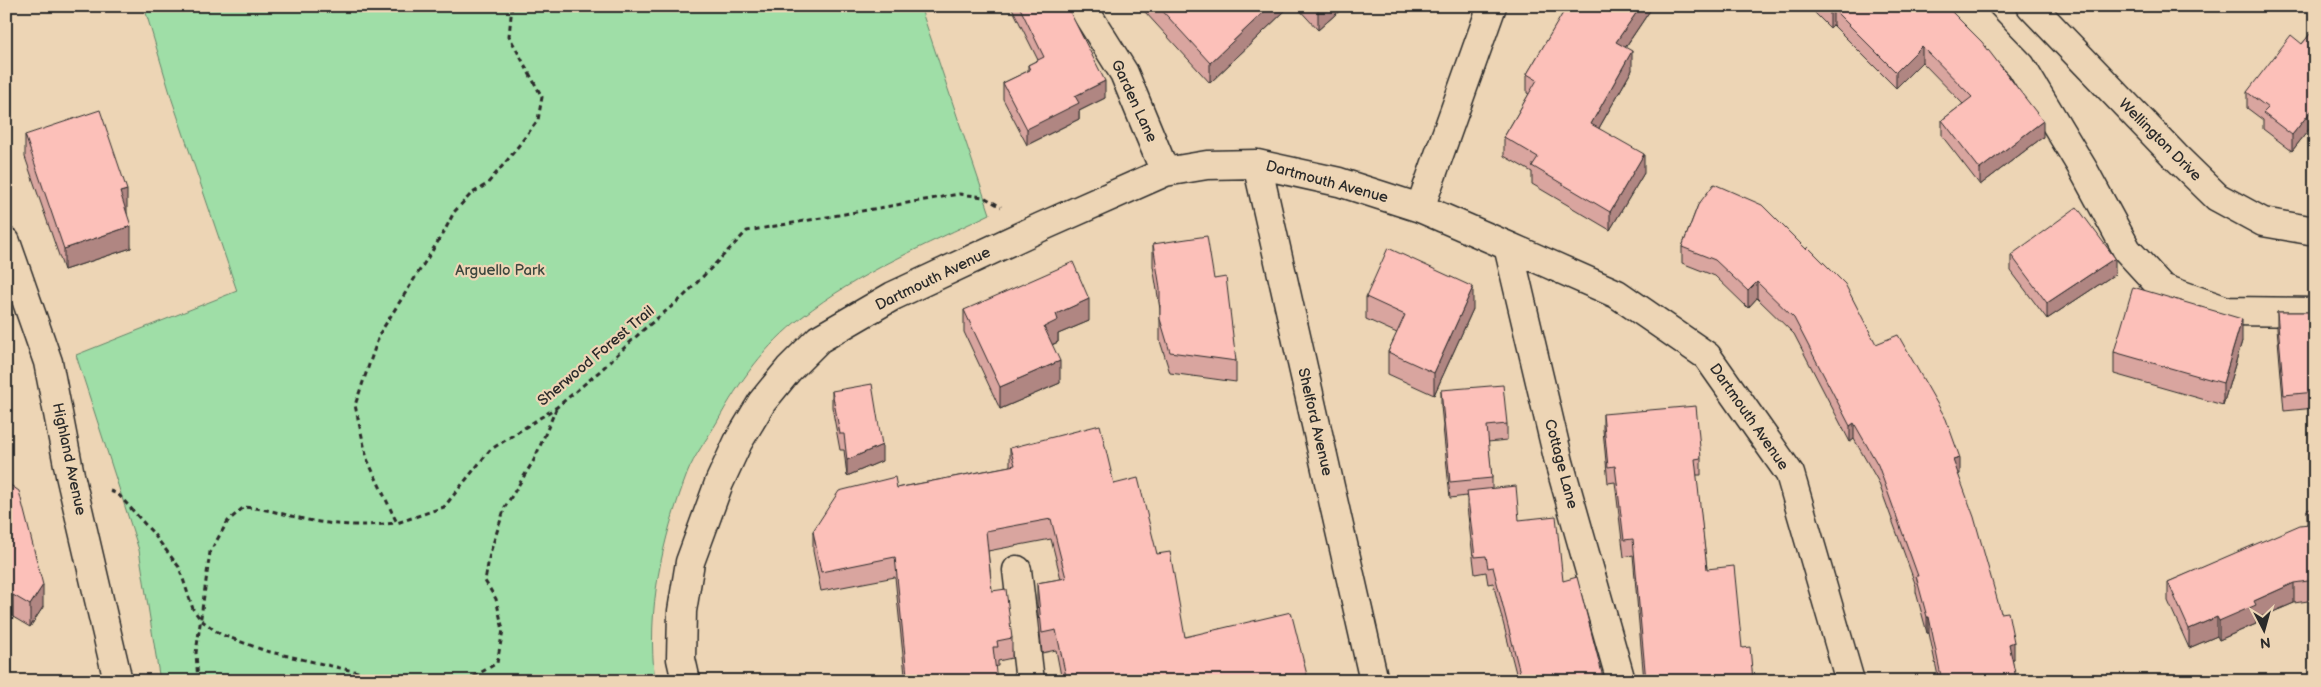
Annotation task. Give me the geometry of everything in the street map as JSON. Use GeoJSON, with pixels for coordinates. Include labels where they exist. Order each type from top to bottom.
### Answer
{"type":"FeatureCollection","features":[{"type":"Feature","properties":{"kind":"street","name":"Garden Lane"},"geometry":{"type":"LineString","coordinates":[[1082,6],[1124,73],[1166,172]]}},
{"type":"Feature","properties":{"kind":"street"},"geometry":{"type":"LineString","coordinates":[[1420,208],[1492,6]]}},
{"type":"Feature","properties":{"kind":"street"},"geometry":{"type":"LineString","coordinates":[[1963,6],[2021,66],[2083,169],[2127,250],[2162,288],[2227,311],[2315,312]]}},
{"type":"Feature","properties":{"kind":"street","name":"Wellington Drive"},"geometry":{"type":"LineString","coordinates":[[2030,6],[2217,197],[2263,222],[2315,231]]}},
{"type":"Feature","properties":{"kind":"street","name":"Dartmouth Avenue"},"geometry":{"type":"LineString","coordinates":[[686,681],[681,659],[682,611],[690,562],[719,483],[738,442],[762,402],[789,369],[819,338],[893,296],[1041,227],[1166,172],[1207,165],[1256,164],[1339,182],[1420,208],[1617,294],[1707,356],[1790,474],[1850,681]]}},
{"type":"Feature","properties":{"kind":"street","name":"Shelford Avenue"},"geometry":{"type":"LineString","coordinates":[[1256,164],[1374,681]]}},
{"type":"Feature","properties":{"kind":"street","name":"Highland Avenue"},"geometry":{"type":"LineString","coordinates":[[6,242],[48,362],[70,475],[118,681]]}},
{"type":"Feature","properties":{"kind":"street","name":"Cottage Lane"},"geometry":{"type":"LineString","coordinates":[[1508,246],[1559,462],[1622,681]]}},
{"type":"Feature","properties":{"kind":"street"},"geometry":{"type":"LineString","coordinates":[[1017,570],[1030,681]]}},
{"type":"Feature","properties":{"kind":"path"},"geometry":{"type":"LineString","coordinates":[[397,523],[367,459],[355,405],[380,333],[444,232],[454,212],[471,194],[487,184],[510,158],[538,120],[542,97],[510,36],[512,6]]}},
{"type":"Feature","properties":{"kind":"path","name":"Sherwood Forest Trail"},"geometry":{"type":"LineString","coordinates":[[201,620],[210,552],[228,521],[244,507],[270,509],[308,520],[353,527],[397,523],[444,507],[490,450],[557,407],[683,298],[747,231],[959,194],[984,197]]}},
{"type":"Feature","properties":{"kind":"path"},"geometry":{"type":"LineString","coordinates":[[466,681],[497,663],[503,630],[496,599],[485,581],[490,553],[505,507],[534,460],[557,407]]}},
{"type":"Feature","properties":{"kind":"path"},"geometry":{"type":"LineString","coordinates":[[70,475],[118,494],[152,532],[179,567],[193,609],[201,620],[220,634],[266,651],[397,681]]}},
{"type":"Feature","properties":{"kind":"path"},"geometry":{"type":"LineString","coordinates":[[198,681],[196,652],[201,620]]}},
{"type":"Feature","properties":{"kind":"green space","name":"Arguello Park"},"geometry":{"type":"Polygon","coordinates":[[[144,6],[920,6],[990,214],[869,273],[824,301],[789,328],[754,365],[734,393],[693,461],[670,524],[658,576],[655,602],[653,654],[655,681],[160,681],[139,550],[76,355],[237,291],[172,100],[144,6]]]}},
{"type":"Feature","properties":{"kind":"building"},"geometry":{"type":"Polygon","coordinates":[[[1019,6],[1067,6],[1105,81],[1075,96],[1079,103],[1027,129],[1003,83],[1030,70],[1028,65],[1044,57],[1019,6]]]}},
{"type":"Feature","properties":{"kind":"building"},"geometry":{"type":"Polygon","coordinates":[[[1158,6],[1270,6],[1210,63],[1158,6]]]}},
{"type":"Feature","properties":{"kind":"building"},"geometry":{"type":"Polygon","coordinates":[[[1314,6],[1323,6],[1318,11],[1314,6]]]}},
{"type":"Feature","properties":{"kind":"building"},"geometry":{"type":"Polygon","coordinates":[[[1567,6],[1641,6],[1616,42],[1632,51],[1591,124],[1644,154],[1610,212],[1532,166],[1538,157],[1504,137],[1537,80],[1527,74],[1567,6]]]}},
{"type":"Feature","properties":{"kind":"building"},"geometry":{"type":"Polygon","coordinates":[[[1824,6],[1946,6],[1982,42],[2043,121],[1980,169],[1942,120],[1972,97],[1922,46],[1896,72],[1833,9],[1830,12],[1824,6]]]}},
{"type":"Feature","properties":{"kind":"building"},"geometry":{"type":"Polygon","coordinates":[[[2315,28],[2315,106],[2292,135],[2263,113],[2268,108],[2247,92],[2291,35],[2302,44],[2315,28]]]}},
{"type":"Feature","properties":{"kind":"building"},"geometry":{"type":"Polygon","coordinates":[[[100,110],[127,190],[120,192],[131,226],[64,249],[25,135],[100,110]]]}},
{"type":"Feature","properties":{"kind":"building"},"geometry":{"type":"Polygon","coordinates":[[[1714,184],[1762,205],[1806,249],[1808,247],[1845,284],[1876,344],[1898,335],[1946,419],[1960,458],[1953,460],[1974,517],[2001,613],[2008,612],[2014,642],[2009,644],[2016,678],[2002,681],[1942,681],[1929,617],[1927,617],[1916,576],[1918,576],[1878,465],[1854,423],[1850,426],[1794,318],[1757,282],[1748,291],[1715,260],[1682,247],[1698,205],[1714,184]]]}},
{"type":"Feature","properties":{"kind":"building"},"geometry":{"type":"Polygon","coordinates":[[[2077,207],[2115,258],[2047,303],[2011,255],[2077,207]]]}},
{"type":"Feature","properties":{"kind":"building"},"geometry":{"type":"Polygon","coordinates":[[[1207,236],[1214,279],[1226,277],[1236,361],[1170,352],[1160,319],[1160,288],[1153,244],[1207,236]]]}},
{"type":"Feature","properties":{"kind":"building"},"geometry":{"type":"Polygon","coordinates":[[[1388,248],[1473,287],[1434,373],[1388,352],[1405,315],[1366,297],[1388,248]]]}},
{"type":"Feature","properties":{"kind":"building"},"geometry":{"type":"Polygon","coordinates":[[[1073,262],[1089,299],[1056,314],[1058,320],[1044,327],[1060,361],[1000,387],[964,310],[1073,262]]]}},
{"type":"Feature","properties":{"kind":"building"},"geometry":{"type":"Polygon","coordinates":[[[2133,287],[2242,319],[2223,383],[2114,352],[2133,287]]]}},
{"type":"Feature","properties":{"kind":"building"},"geometry":{"type":"Polygon","coordinates":[[[2277,312],[2315,312],[2315,392],[2284,395],[2277,312]]]}},
{"type":"Feature","properties":{"kind":"building"},"geometry":{"type":"Polygon","coordinates":[[[872,384],[882,445],[847,460],[844,434],[840,434],[832,391],[872,384]]]}},
{"type":"Feature","properties":{"kind":"building"},"geometry":{"type":"Polygon","coordinates":[[[1503,385],[1507,424],[1487,426],[1492,478],[1450,482],[1441,390],[1503,385]]]}},
{"type":"Feature","properties":{"kind":"building"},"geometry":{"type":"Polygon","coordinates":[[[1696,406],[1701,458],[1695,459],[1707,569],[1734,566],[1742,648],[1750,647],[1753,681],[1646,681],[1633,539],[1624,540],[1615,466],[1608,467],[1603,414],[1696,406]]]}},
{"type":"Feature","properties":{"kind":"building"},"geometry":{"type":"Polygon","coordinates":[[[1100,425],[1114,484],[1138,478],[1157,554],[1170,552],[1185,637],[1291,612],[1307,675],[1281,681],[1067,681],[1056,630],[1042,633],[1037,583],[1066,578],[1051,519],[986,531],[992,591],[1006,589],[1012,638],[997,641],[998,647],[993,647],[997,681],[882,681],[902,678],[902,675],[907,675],[895,557],[821,572],[813,531],[839,491],[895,477],[897,488],[1015,465],[1010,448],[1100,425]]]}},
{"type":"Feature","properties":{"kind":"building"},"geometry":{"type":"Polygon","coordinates":[[[6,482],[19,491],[43,585],[30,605],[13,595],[8,603],[6,602],[6,482]]]}},
{"type":"Feature","properties":{"kind":"building"},"geometry":{"type":"Polygon","coordinates":[[[1516,486],[1519,520],[1556,516],[1563,581],[1577,577],[1604,681],[1522,681],[1493,567],[1488,568],[1486,556],[1475,557],[1467,491],[1516,486]]]}},
{"type":"Feature","properties":{"kind":"building"},"geometry":{"type":"Polygon","coordinates":[[[2315,508],[2315,580],[2294,583],[2254,601],[2256,605],[2219,621],[2217,617],[2189,629],[2168,582],[2300,525],[2309,524],[2307,510],[2315,508]]]}}]}
